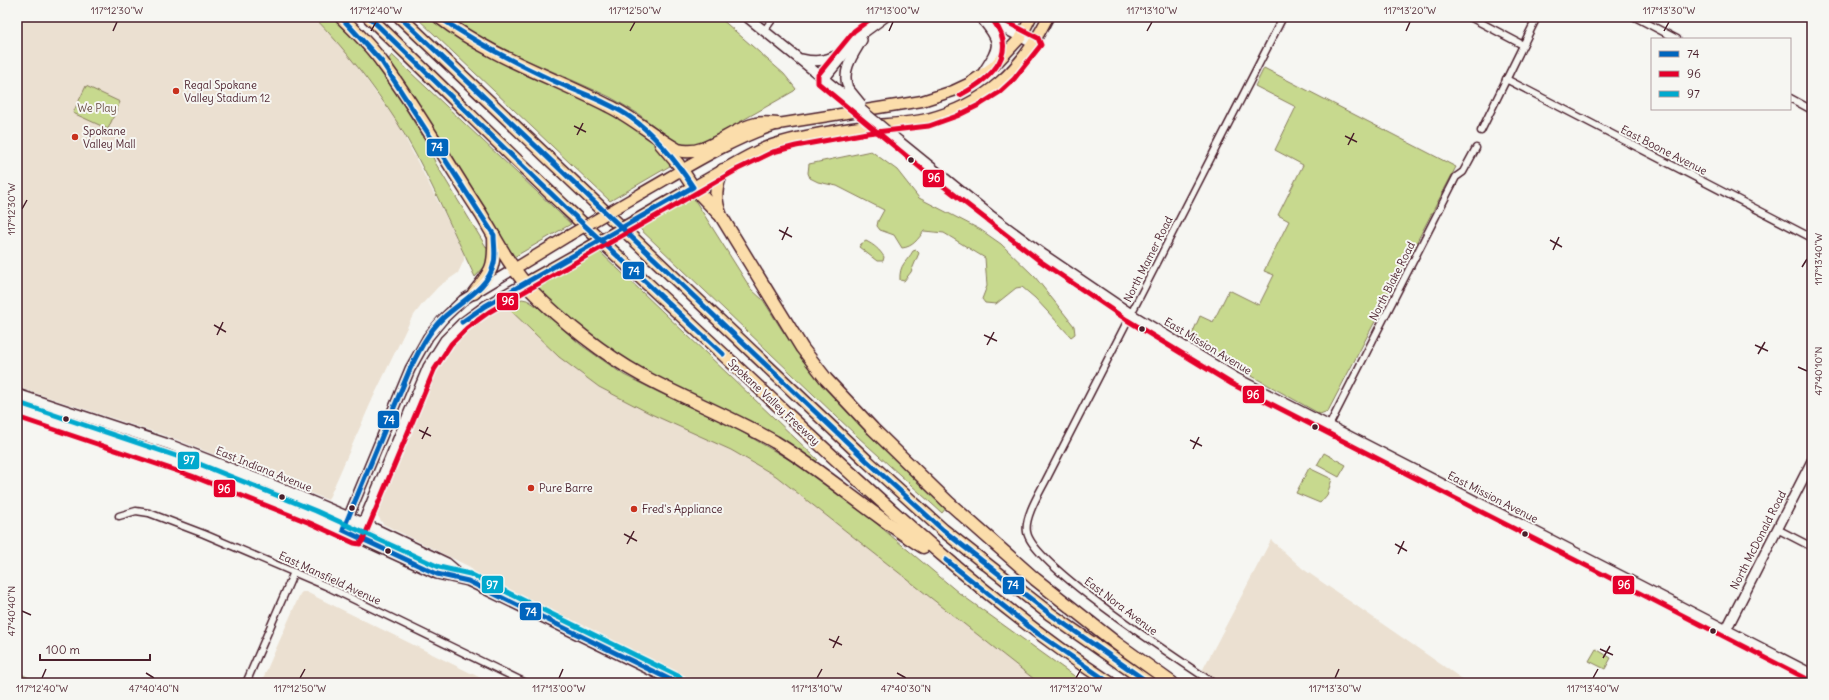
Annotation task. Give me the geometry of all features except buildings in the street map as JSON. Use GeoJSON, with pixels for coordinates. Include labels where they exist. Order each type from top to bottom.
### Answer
{"type":"FeatureCollection","features":[{"type":"Feature","properties":{"kind":"highway"},"geometry":{"type":"LineString","coordinates":[[341,17],[386,67],[494,235],[514,269],[525,283],[565,321],[593,344],[627,367],[664,388],[756,432],[797,456],[832,480],[900,532],[951,564]]}},
{"type":"Feature","properties":{"kind":"highway","name":"Spokane Valley Freeway"},"geometry":{"type":"LineString","coordinates":[[369,17],[572,213],[870,492],[951,564],[1037,633],[1110,683]]}},
{"type":"Feature","properties":{"kind":"highway","name":"Spokane Valley Freeway"},"geometry":{"type":"LineString","coordinates":[[400,17],[867,461],[942,530],[1050,614],[1149,683]]}},
{"type":"Feature","properties":{"kind":"highway"},"geometry":{"type":"LineString","coordinates":[[439,17],[471,39],[528,70],[629,116],[671,146],[686,152],[699,151],[740,129],[758,123],[778,124]]}},
{"type":"Feature","properties":{"kind":"highway"},"geometry":{"type":"LineString","coordinates":[[643,126],[672,156],[693,187],[721,216],[802,348],[826,379],[873,429],[949,503],[1035,579],[1116,643],[1172,683]]}},
{"type":"Feature","properties":{"kind":"highway"},"geometry":{"type":"LineString","coordinates":[[721,216],[715,193],[723,170]]}},
{"type":"Feature","properties":{"kind":"highway"},"geometry":{"type":"LineString","coordinates":[[474,293],[490,274],[494,265],[494,235]]}},
{"type":"Feature","properties":{"kind":"main road","name":"East Mission Avenue"},"geometry":{"type":"LineString","coordinates":[[747,17],[799,58],[990,216],[1087,286],[1131,314],[1236,378],[1812,674]]}},
{"type":"Feature","properties":{"kind":"main road"},"geometry":{"type":"LineString","coordinates":[[824,79],[869,28],[885,17]]}},
{"type":"Feature","properties":{"kind":"main road"},"geometry":{"type":"LineString","coordinates":[[981,17],[1034,44]]}},
{"type":"Feature","properties":{"kind":"main road"},"geometry":{"type":"LineString","coordinates":[[981,17],[991,29],[997,42],[996,52],[981,76]]}},
{"type":"Feature","properties":{"kind":"main road"},"geometry":{"type":"LineString","coordinates":[[343,530],[410,369],[421,348],[443,319],[474,293],[568,236],[713,152],[778,124],[922,101],[953,91],[981,76],[994,66],[1021,37],[1031,17]]}},
{"type":"Feature","properties":{"kind":"main road"},"geometry":{"type":"LineString","coordinates":[[357,537],[428,367],[445,340],[462,322],[485,306],[525,283],[582,252],[723,170],[771,145],[794,139],[866,126],[927,119],[955,109],[978,98],[995,87],[1009,75],[1034,44],[1048,17]]}},
{"type":"Feature","properties":{"kind":"main road"},"geometry":{"type":"LineString","coordinates":[[869,28],[847,67],[845,80],[848,88],[872,118]]}},
{"type":"Feature","properties":{"kind":"main road"},"geometry":{"type":"LineString","coordinates":[[799,58],[811,61],[826,60],[850,48]]}},
{"type":"Feature","properties":{"kind":"main road","name":"East Indiana Avenue"},"geometry":{"type":"LineString","coordinates":[[17,394],[171,446],[271,484],[363,523],[447,563],[468,581]]}},
{"type":"Feature","properties":{"kind":"main road","name":"East Indiana Avenue"},"geometry":{"type":"LineString","coordinates":[[17,410],[194,469],[343,530],[437,574],[468,581],[677,683]]}},
{"type":"Feature","properties":{"kind":"main road","name":"North McDonald Road"},"geometry":{"type":"LineString","coordinates":[[1726,630],[1812,461]]}},
{"type":"Feature","properties":{"kind":"street"},"geometry":{"type":"LineString","coordinates":[[764,31],[774,17]]}},
{"type":"Feature","properties":{"kind":"street","name":"North Mamer Road"},"geometry":{"type":"LineString","coordinates":[[1027,533],[1027,522],[1047,478],[1283,17]]}},
{"type":"Feature","properties":{"kind":"street"},"geometry":{"type":"LineString","coordinates":[[1470,17],[1523,45]]}},
{"type":"Feature","properties":{"kind":"street"},"geometry":{"type":"LineString","coordinates":[[1481,131],[1537,17]]}},
{"type":"Feature","properties":{"kind":"street"},"geometry":{"type":"LineString","coordinates":[[1635,17],[1675,38]]}},
{"type":"Feature","properties":{"kind":"street","name":"East Boone Avenue"},"geometry":{"type":"LineString","coordinates":[[1506,79],[1812,238]]}},
{"type":"Feature","properties":{"kind":"street"},"geometry":{"type":"LineString","coordinates":[[1791,99],[1812,110]]}},
{"type":"Feature","properties":{"kind":"street","name":"North Blake Road"},"geometry":{"type":"LineString","coordinates":[[1329,426],[1456,177],[1462,172],[1476,148]]}},
{"type":"Feature","properties":{"kind":"street","name":"East Mansfield Avenue"},"geometry":{"type":"LineString","coordinates":[[119,516],[136,511],[149,513],[211,537],[326,586],[526,683]]}},
{"type":"Feature","properties":{"kind":"street"},"geometry":{"type":"LineString","coordinates":[[1777,529],[1812,547]]}},
{"type":"Feature","properties":{"kind":"street","name":"East Nora Avenue"},"geometry":{"type":"LineString","coordinates":[[1027,533],[1037,550],[1087,594],[1162,649],[1214,683]]}},
{"type":"Feature","properties":{"kind":"street"},"geometry":{"type":"LineString","coordinates":[[246,683],[294,572]]}},
{"type":"Feature","properties":{"kind":"shaded area"},"geometry":{"type":"Polygon","coordinates":[[[17,17],[314,17],[350,57],[397,122],[448,221],[464,255],[464,260],[458,273],[439,286],[411,319],[372,400],[328,500],[173,438],[17,387],[17,17]]]}},
{"type":"Feature","properties":{"kind":"shaded area"},"geometry":{"type":"Polygon","coordinates":[[[505,305],[559,357],[599,387],[651,414],[731,450],[776,476],[1039,683],[700,683],[476,574],[470,567],[383,524],[376,513],[377,508],[439,364],[451,347],[469,331],[505,305]]]}},
{"type":"Feature","properties":{"kind":"shaded area"},"geometry":{"type":"Polygon","coordinates":[[[1271,540],[1303,569],[1468,683],[1222,683],[1202,671],[1271,540]]]}},
{"type":"Feature","properties":{"kind":"shaded area"},"geometry":{"type":"Polygon","coordinates":[[[302,592],[306,592],[491,683],[261,683],[302,592]]]}},
{"type":"Feature","properties":{"kind":"green space"},"geometry":{"type":"Polygon","coordinates":[[[314,17],[333,17],[366,52],[391,85],[425,140],[436,164],[488,250],[487,264],[475,277],[428,178],[397,122],[358,68],[314,17]]]}},
{"type":"Feature","properties":{"kind":"green space"},"geometry":{"type":"Polygon","coordinates":[[[416,17],[435,17],[610,112],[644,134],[675,163],[610,201],[416,17]]]}},
{"type":"Feature","properties":{"kind":"green space"},"geometry":{"type":"Polygon","coordinates":[[[449,17],[719,17],[784,74],[796,89],[699,145],[684,146],[677,143],[637,113],[610,97],[500,48],[472,33],[449,17]]]}},
{"type":"Feature","properties":{"kind":"green space"},"geometry":{"type":"Polygon","coordinates":[[[392,55],[571,224],[514,257],[403,81],[388,60],[392,55]]]}},
{"type":"Feature","properties":{"kind":"green space"},"geometry":{"type":"Polygon","coordinates":[[[1264,68],[1456,167],[1328,411],[1320,414],[1189,341],[1200,316],[1213,322],[1229,290],[1259,305],[1274,275],[1264,271],[1289,221],[1278,215],[1303,165],[1275,150],[1296,107],[1255,86],[1264,68]]]}},
{"type":"Feature","properties":{"kind":"green space","name":"We Play"},"geometry":{"type":"Polygon","coordinates":[[[86,86],[120,102],[108,129],[73,113],[86,86]]]}},
{"type":"Feature","properties":{"kind":"green space"},"geometry":{"type":"Polygon","coordinates":[[[871,151],[897,170],[919,198],[981,230],[1001,244],[1035,277],[1074,326],[1075,334],[1071,337],[1035,298],[1022,287],[1016,288],[996,304],[985,303],[982,299],[987,286],[985,258],[944,233],[924,231],[912,244],[902,248],[894,235],[880,230],[877,226],[884,210],[837,186],[818,182],[810,178],[808,173],[809,164],[871,151]]]}},
{"type":"Feature","properties":{"kind":"green space"},"geometry":{"type":"Polygon","coordinates":[[[691,194],[751,289],[763,300],[782,330],[823,384],[895,459],[946,508],[942,513],[858,437],[637,226],[691,194]]]}},
{"type":"Feature","properties":{"kind":"green space"},"geometry":{"type":"Polygon","coordinates":[[[866,241],[881,252],[884,257],[883,261],[877,261],[859,247],[866,241]]]}},
{"type":"Feature","properties":{"kind":"green space"},"geometry":{"type":"Polygon","coordinates":[[[597,249],[818,460],[816,461],[754,423],[647,373],[596,340],[558,308],[535,284],[597,249]]]}},
{"type":"Feature","properties":{"kind":"green space"},"geometry":{"type":"Polygon","coordinates":[[[916,250],[919,253],[911,272],[904,281],[900,280],[902,267],[913,251],[916,250]]]}},
{"type":"Feature","properties":{"kind":"green space"},"geometry":{"type":"Polygon","coordinates":[[[522,299],[527,300],[538,307],[581,345],[624,375],[735,428],[805,469],[858,508],[959,593],[1084,683],[1039,683],[776,476],[731,450],[651,414],[599,387],[559,357],[505,305],[522,299]]]}},
{"type":"Feature","properties":{"kind":"green space"},"geometry":{"type":"Polygon","coordinates":[[[1324,453],[1346,465],[1339,477],[1317,465],[1324,453]]]}},
{"type":"Feature","properties":{"kind":"green space"},"geometry":{"type":"Polygon","coordinates":[[[1309,468],[1332,479],[1327,495],[1320,503],[1296,493],[1309,468]]]}},
{"type":"Feature","properties":{"kind":"green space"},"geometry":{"type":"Polygon","coordinates":[[[1596,649],[1611,658],[1605,669],[1589,661],[1596,649]]]}},
{"type":"Feature","properties":{"kind":"green space"},"geometry":{"type":"Polygon","coordinates":[[[17,672],[39,683],[17,683],[17,672]]]}},
{"type":"Feature","properties":{"kind":"transit line","name":"74"},"geometry":{"type":"LineString","coordinates":[[341,17],[382,62],[494,235],[495,253],[494,263],[486,280],[473,294],[438,323],[420,349],[410,369],[343,530],[437,574],[468,581],[677,683]]}},
{"type":"Feature","properties":{"kind":"transit line","name":"74"},"geometry":{"type":"LineString","coordinates":[[369,17],[566,208],[723,354]]}},
{"type":"Feature","properties":{"kind":"transit line","name":"74"},"geometry":{"type":"LineString","coordinates":[[400,17],[867,461],[943,530],[1050,614],[1149,683]]}},
{"type":"Feature","properties":{"kind":"transit line","name":"74"},"geometry":{"type":"LineString","coordinates":[[439,17],[481,44],[511,60],[556,82],[604,102],[630,117],[657,140],[680,168],[693,187],[485,306],[462,322]]}},
{"type":"Feature","properties":{"kind":"transit line","name":"96"},"geometry":{"type":"LineString","coordinates":[[873,17],[854,31],[818,75],[818,83],[933,178],[1040,261],[1127,320],[1232,384],[1809,680]]}},
{"type":"Feature","properties":{"kind":"transit line","name":"96"},"geometry":{"type":"LineString","coordinates":[[960,95],[972,88],[992,72],[999,62],[1003,52],[1003,41],[999,29],[990,17]]}},
{"type":"Feature","properties":{"kind":"transit line","name":"96"},"geometry":{"type":"LineString","coordinates":[[17,417],[192,476],[310,523],[354,543],[360,544],[434,370],[451,344],[467,328],[489,312],[738,169],[773,152],[796,146],[867,133],[929,126],[957,116],[981,104],[1000,92],[1014,79],[1041,45],[1038,38],[997,17]]}},
{"type":"Feature","properties":{"kind":"transit line","name":"97"},"geometry":{"type":"LineString","coordinates":[[19,403],[197,463],[316,511],[439,567],[470,574],[680,677]]}},
{"type":"Feature","properties":{"kind":"transit line","name":"74"},"geometry":{"type":"LineString","coordinates":[[946,560],[1037,633],[1110,683]]}},
{"type":"Feature","properties":{"kind":"place","name":"Regal Spokane Valley Stadium 12"},"geometry":{"type":"Point","coordinates":[176,91]}},
{"type":"Feature","properties":{"kind":"place","name":"Spokane Valley Mall"},"geometry":{"type":"Point","coordinates":[75,137]}},
{"type":"Feature","properties":{"kind":"place","name":"Pure Barre"},"geometry":{"type":"Point","coordinates":[531,488]}},
{"type":"Feature","properties":{"kind":"place","name":"Fred's Appliance"},"geometry":{"type":"Point","coordinates":[634,509]}}]}
